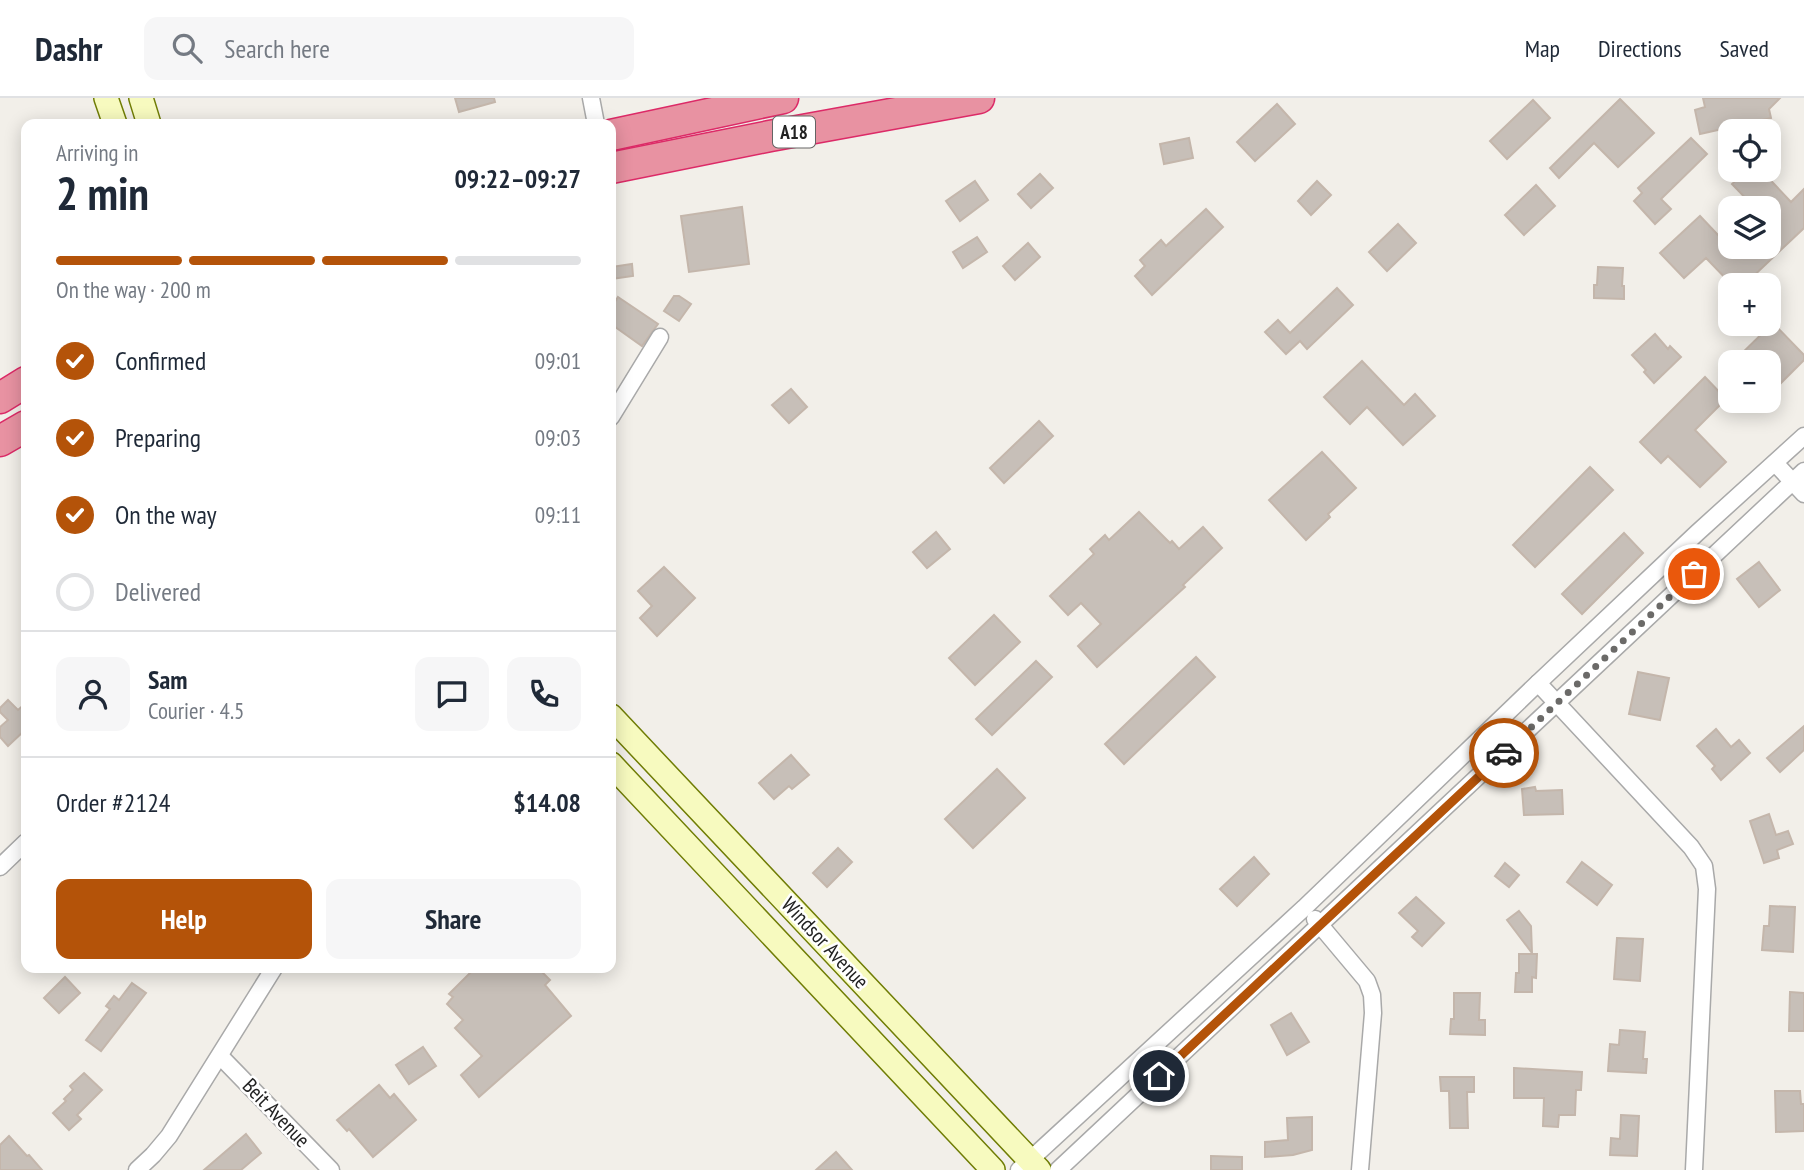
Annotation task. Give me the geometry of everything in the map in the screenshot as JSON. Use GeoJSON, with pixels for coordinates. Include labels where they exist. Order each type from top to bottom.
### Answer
{"type":"FeatureCollection","features":[{"type":"Feature","properties":{"kind":"highway","name":"A18"},"geometry":{"type":"LineString","coordinates":[[616,134],[770,112],[868,108],[979,98]]}},
{"type":"Feature","properties":{"kind":"highway","name":"A18"},"geometry":{"type":"LineString","coordinates":[[616,167],[770,112]]}},
{"type":"Feature","properties":{"kind":"highway"},"geometry":{"type":"LineString","coordinates":[[0,398],[21,385]]}},
{"type":"Feature","properties":{"kind":"highway"},"geometry":{"type":"LineString","coordinates":[[0,442],[21,429]]}},
{"type":"Feature","properties":{"kind":"main road"},"geometry":{"type":"LineString","coordinates":[[106,98],[113,119]]}},
{"type":"Feature","properties":{"kind":"main road"},"geometry":{"type":"LineString","coordinates":[[141,98],[147,119]]}},
{"type":"Feature","properties":{"kind":"main road","name":"Windsor Avenue"},"geometry":{"type":"LineString","coordinates":[[616,721],[1029,1166]]}},
{"type":"Feature","properties":{"kind":"main road","name":"Windsor Avenue"},"geometry":{"type":"LineString","coordinates":[[616,769],[993,1170]]}},
{"type":"Feature","properties":{"kind":"street"},"geometry":{"type":"LineString","coordinates":[[591,98],[595,119]]}},
{"type":"Feature","properties":{"kind":"street"},"geometry":{"type":"LineString","coordinates":[[616,409],[660,337]]}},
{"type":"Feature","properties":{"kind":"street"},"geometry":{"type":"LineString","coordinates":[[1029,1166],[1697,533],[1804,436]]}},
{"type":"Feature","properties":{"kind":"street"},"geometry":{"type":"LineString","coordinates":[[1775,463],[1798,476],[1804,494]]}},
{"type":"Feature","properties":{"kind":"street"},"geometry":{"type":"LineString","coordinates":[[1058,1170],[1798,476]]}},
{"type":"Feature","properties":{"kind":"street"},"geometry":{"type":"LineString","coordinates":[[1538,683],[1691,847],[1704,866],[1707,890],[1694,1170]]}},
{"type":"Feature","properties":{"kind":"street"},"geometry":{"type":"LineString","coordinates":[[0,867],[21,847]]}},
{"type":"Feature","properties":{"kind":"street"},"geometry":{"type":"LineString","coordinates":[[1304,908],[1367,981],[1372,995],[1373,1013],[1360,1170]]}},
{"type":"Feature","properties":{"kind":"street"},"geometry":{"type":"LineString","coordinates":[[137,1170],[169,1136],[271,973]]}},
{"type":"Feature","properties":{"kind":"street","name":"Beit Avenue"},"geometry":{"type":"LineString","coordinates":[[220,1056],[331,1170]]}},
{"type":"Feature","properties":{"kind":"building"},"geometry":{"type":"Polygon","coordinates":[[[455,98],[494,98],[495,102],[459,112],[455,98]]]}},
{"type":"Feature","properties":{"kind":"building"},"geometry":{"type":"Polygon","coordinates":[[[1703,98],[1780,98],[1769,109],[1771,118],[1718,119],[1718,130],[1700,134],[1695,110],[1705,107],[1703,98]]]}},
{"type":"Feature","properties":{"kind":"building"},"geometry":{"type":"Polygon","coordinates":[[[1620,99],[1654,133],[1618,167],[1594,143],[1559,178],[1550,168],[1620,99]]]}},
{"type":"Feature","properties":{"kind":"building"},"geometry":{"type":"Polygon","coordinates":[[[1533,100],[1550,118],[1507,159],[1490,141],[1533,100]]]}},
{"type":"Feature","properties":{"kind":"building"},"geometry":{"type":"Polygon","coordinates":[[[1277,104],[1295,124],[1255,161],[1237,142],[1277,104]]]}},
{"type":"Feature","properties":{"kind":"building"},"geometry":{"type":"Polygon","coordinates":[[[1189,138],[1193,158],[1164,164],[1160,144],[1189,138]]]}},
{"type":"Feature","properties":{"kind":"building"},"geometry":{"type":"Polygon","coordinates":[[[1691,138],[1707,154],[1661,199],[1671,209],[1655,224],[1634,201],[1642,193],[1638,188],[1691,138]]]}},
{"type":"Feature","properties":{"kind":"building"},"geometry":{"type":"Polygon","coordinates":[[[1040,174],[1053,188],[1031,208],[1018,194],[1040,174]]]}},
{"type":"Feature","properties":{"kind":"building"},"geometry":{"type":"Polygon","coordinates":[[[975,181],[988,200],[960,221],[946,201],[975,181]]]}},
{"type":"Feature","properties":{"kind":"building"},"geometry":{"type":"Polygon","coordinates":[[[1317,181],[1331,195],[1311,215],[1298,201],[1317,181]]]}},
{"type":"Feature","properties":{"kind":"building"},"geometry":{"type":"Polygon","coordinates":[[[1772,182],[1791,202],[1804,189],[1804,228],[1781,250],[1781,196],[1744,196],[1732,184],[1772,182]]]}},
{"type":"Feature","properties":{"kind":"building"},"geometry":{"type":"Polygon","coordinates":[[[1536,185],[1555,206],[1524,235],[1505,215],[1536,185]]]}},
{"type":"Feature","properties":{"kind":"building"},"geometry":{"type":"Polygon","coordinates":[[[742,207],[749,264],[689,272],[681,216],[742,207]]]}},
{"type":"Feature","properties":{"kind":"building"},"geometry":{"type":"Polygon","coordinates":[[[1206,209],[1223,227],[1152,295],[1135,276],[1145,266],[1140,260],[1161,240],[1166,246],[1206,209]]]}},
{"type":"Feature","properties":{"kind":"building"},"geometry":{"type":"Polygon","coordinates":[[[1700,216],[1718,235],[1718,259],[1771,259],[1757,273],[1720,273],[1706,258],[1684,278],[1660,253],[1700,216]]]}},
{"type":"Feature","properties":{"kind":"building"},"geometry":{"type":"Polygon","coordinates":[[[1398,224],[1416,243],[1387,271],[1369,252],[1398,224]]]}},
{"type":"Feature","properties":{"kind":"building"},"geometry":{"type":"Polygon","coordinates":[[[977,237],[987,252],[963,268],[953,252],[977,237]]]}},
{"type":"Feature","properties":{"kind":"building"},"geometry":{"type":"Polygon","coordinates":[[[1028,243],[1040,257],[1015,280],[1003,266],[1028,243]]]}},
{"type":"Feature","properties":{"kind":"building"},"geometry":{"type":"Polygon","coordinates":[[[632,264],[633,276],[616,278],[616,266],[632,264]]]}},
{"type":"Feature","properties":{"kind":"building"},"geometry":{"type":"Polygon","coordinates":[[[1598,267],[1623,268],[1624,299],[1594,298],[1598,267]]]}},
{"type":"Feature","properties":{"kind":"building"},"geometry":{"type":"Polygon","coordinates":[[[1337,288],[1353,305],[1307,349],[1300,341],[1286,354],[1265,332],[1278,320],[1290,333],[1337,288]]]}},
{"type":"Feature","properties":{"kind":"building"},"geometry":{"type":"Polygon","coordinates":[[[674,296],[679,296],[691,304],[679,321],[664,311],[674,296]]]}},
{"type":"Feature","properties":{"kind":"building"},"geometry":{"type":"Polygon","coordinates":[[[618,297],[658,324],[642,346],[616,328],[618,297]]]}},
{"type":"Feature","properties":{"kind":"building"},"geometry":{"type":"Polygon","coordinates":[[[1781,331],[1804,355],[1804,360],[1781,383],[1781,350],[1745,350],[1760,336],[1781,336],[1781,331]]]}},
{"type":"Feature","properties":{"kind":"building"},"geometry":{"type":"Polygon","coordinates":[[[1655,334],[1668,349],[1670,346],[1681,357],[1654,383],[1632,355],[1655,334]]]}},
{"type":"Feature","properties":{"kind":"building"},"geometry":{"type":"Polygon","coordinates":[[[1362,361],[1404,405],[1415,394],[1435,416],[1403,445],[1367,407],[1350,424],[1324,397],[1362,361]]]}},
{"type":"Feature","properties":{"kind":"building"},"geometry":{"type":"Polygon","coordinates":[[[1705,377],[1718,391],[1718,407],[1695,430],[1726,462],[1700,487],[1668,456],[1661,463],[1640,442],[1705,377]]]}},
{"type":"Feature","properties":{"kind":"building"},"geometry":{"type":"Polygon","coordinates":[[[791,389],[807,407],[789,423],[772,405],[791,389]]]}},
{"type":"Feature","properties":{"kind":"building"},"geometry":{"type":"Polygon","coordinates":[[[1039,421],[1053,436],[1004,483],[990,468],[1039,421]]]}},
{"type":"Feature","properties":{"kind":"building"},"geometry":{"type":"Polygon","coordinates":[[[1322,452],[1356,488],[1328,514],[1330,517],[1306,540],[1269,500],[1322,452]]]}},
{"type":"Feature","properties":{"kind":"building"},"geometry":{"type":"Polygon","coordinates":[[[1590,467],[1613,490],[1535,567],[1513,545],[1590,467]]]}},
{"type":"Feature","properties":{"kind":"building"},"geometry":{"type":"Polygon","coordinates":[[[1139,512],[1179,549],[1203,527],[1222,548],[1183,585],[1185,587],[1097,667],[1078,646],[1101,624],[1081,603],[1068,615],[1050,596],[1094,554],[1090,549],[1105,535],[1109,540],[1139,512]]]}},
{"type":"Feature","properties":{"kind":"building"},"geometry":{"type":"Polygon","coordinates":[[[936,532],[950,549],[927,568],[913,552],[936,532]]]}},
{"type":"Feature","properties":{"kind":"building"},"geometry":{"type":"Polygon","coordinates":[[[1624,533],[1643,553],[1582,614],[1562,594],[1624,533]]]}},
{"type":"Feature","properties":{"kind":"building"},"geometry":{"type":"Polygon","coordinates":[[[1759,562],[1780,590],[1759,607],[1737,579],[1759,562]]]}},
{"type":"Feature","properties":{"kind":"building"},"geometry":{"type":"Polygon","coordinates":[[[664,567],[695,598],[657,636],[640,618],[652,606],[638,591],[664,567]]]}},
{"type":"Feature","properties":{"kind":"building"},"geometry":{"type":"Polygon","coordinates":[[[994,615],[1020,642],[975,685],[949,658],[994,615]]]}},
{"type":"Feature","properties":{"kind":"building"},"geometry":{"type":"Polygon","coordinates":[[[1196,657],[1215,677],[1124,764],[1105,744],[1196,657]]]}},
{"type":"Feature","properties":{"kind":"building"},"geometry":{"type":"Polygon","coordinates":[[[1036,661],[1052,677],[992,735],[976,719],[1036,661]]]}},
{"type":"Feature","properties":{"kind":"building"},"geometry":{"type":"Polygon","coordinates":[[[1638,672],[1669,678],[1660,720],[1629,714],[1638,672]]]}},
{"type":"Feature","properties":{"kind":"building"},"geometry":{"type":"Polygon","coordinates":[[[8,700],[18,710],[21,707],[21,734],[8,746],[0,737],[0,727],[8,720],[0,712],[0,708],[8,700]]]}},
{"type":"Feature","properties":{"kind":"building"},"geometry":{"type":"Polygon","coordinates":[[[1804,726],[1804,750],[1780,772],[1767,758],[1804,726]]]}},
{"type":"Feature","properties":{"kind":"building"},"geometry":{"type":"Polygon","coordinates":[[[1716,729],[1731,747],[1739,740],[1750,753],[1721,780],[1712,769],[1715,766],[1697,746],[1716,729]]]}},
{"type":"Feature","properties":{"kind":"building"},"geometry":{"type":"Polygon","coordinates":[[[791,755],[809,775],[792,789],[789,786],[774,799],[759,783],[791,755]]]}},
{"type":"Feature","properties":{"kind":"building"},"geometry":{"type":"Polygon","coordinates":[[[997,769],[1025,798],[973,848],[945,819],[997,769]]]}},
{"type":"Feature","properties":{"kind":"building"},"geometry":{"type":"Polygon","coordinates":[[[1535,787],[1536,791],[1562,790],[1563,814],[1524,815],[1522,789],[1535,787]]]}},
{"type":"Feature","properties":{"kind":"building"},"geometry":{"type":"Polygon","coordinates":[[[1769,814],[1776,835],[1788,831],[1793,844],[1777,850],[1779,858],[1764,863],[1750,821],[1769,814]]]}},
{"type":"Feature","properties":{"kind":"building"},"geometry":{"type":"Polygon","coordinates":[[[838,848],[852,862],[827,887],[813,873],[838,848]]]}},
{"type":"Feature","properties":{"kind":"building"},"geometry":{"type":"Polygon","coordinates":[[[1254,857],[1269,874],[1237,906],[1220,889],[1254,857]]]}},
{"type":"Feature","properties":{"kind":"building"},"geometry":{"type":"Polygon","coordinates":[[[1582,862],[1612,885],[1597,905],[1567,882],[1582,862]]]}},
{"type":"Feature","properties":{"kind":"building"},"geometry":{"type":"Polygon","coordinates":[[[1505,863],[1519,875],[1509,887],[1495,876],[1505,863]]]}},
{"type":"Feature","properties":{"kind":"building"},"geometry":{"type":"Polygon","coordinates":[[[1416,897],[1444,923],[1422,946],[1412,937],[1418,931],[1399,913],[1416,897]]]}},
{"type":"Feature","properties":{"kind":"building"},"geometry":{"type":"Polygon","coordinates":[[[1770,906],[1795,907],[1793,952],[1762,950],[1764,926],[1769,926],[1770,906]]]}},
{"type":"Feature","properties":{"kind":"building"},"geometry":{"type":"Polygon","coordinates":[[[1519,911],[1531,926],[1532,953],[1507,920],[1519,911]]]}},
{"type":"Feature","properties":{"kind":"building"},"geometry":{"type":"Polygon","coordinates":[[[1617,938],[1643,939],[1640,981],[1614,979],[1617,938]]]}},
{"type":"Feature","properties":{"kind":"building"},"geometry":{"type":"Polygon","coordinates":[[[1519,954],[1537,954],[1536,978],[1532,977],[1532,992],[1515,992],[1519,954]]]}},
{"type":"Feature","properties":{"kind":"building"},"geometry":{"type":"Polygon","coordinates":[[[470,973],[543,973],[550,980],[545,985],[571,1016],[479,1097],[461,1075],[482,1056],[455,1028],[463,1020],[447,1004],[453,997],[449,994],[470,973]]]}},
{"type":"Feature","properties":{"kind":"building"},"geometry":{"type":"Polygon","coordinates":[[[65,977],[80,993],[59,1013],[44,998],[65,977]]]}},
{"type":"Feature","properties":{"kind":"building"},"geometry":{"type":"Polygon","coordinates":[[[132,983],[146,993],[101,1051],[86,1040],[110,1009],[106,1006],[114,996],[119,1000],[132,983]]]}},
{"type":"Feature","properties":{"kind":"building"},"geometry":{"type":"Polygon","coordinates":[[[1790,992],[1804,993],[1804,1031],[1789,1031],[1790,992]]]}},
{"type":"Feature","properties":{"kind":"building"},"geometry":{"type":"Polygon","coordinates":[[[1454,993],[1480,993],[1479,1020],[1485,1020],[1485,1035],[1450,1034],[1451,1019],[1454,1019],[1454,993]]]}},
{"type":"Feature","properties":{"kind":"building"},"geometry":{"type":"Polygon","coordinates":[[[1291,1013],[1309,1042],[1287,1055],[1271,1025],[1291,1013]]]}},
{"type":"Feature","properties":{"kind":"building"},"geometry":{"type":"Polygon","coordinates":[[[1620,1030],[1645,1032],[1643,1059],[1647,1059],[1646,1073],[1608,1071],[1610,1044],[1619,1045],[1620,1030]]]}},
{"type":"Feature","properties":{"kind":"building"},"geometry":{"type":"Polygon","coordinates":[[[423,1047],[436,1066],[409,1084],[396,1065],[423,1047]]]}},
{"type":"Feature","properties":{"kind":"building"},"geometry":{"type":"Polygon","coordinates":[[[1514,1068],[1582,1072],[1581,1090],[1576,1090],[1575,1115],[1559,1115],[1558,1127],[1543,1126],[1544,1098],[1514,1098],[1514,1068]]]}},
{"type":"Feature","properties":{"kind":"building"},"geometry":{"type":"Polygon","coordinates":[[[84,1073],[102,1090],[77,1115],[81,1119],[69,1130],[53,1113],[73,1090],[70,1086],[84,1073]]]}},
{"type":"Feature","properties":{"kind":"building"},"geometry":{"type":"Polygon","coordinates":[[[1440,1077],[1474,1077],[1474,1092],[1467,1092],[1468,1128],[1450,1128],[1449,1091],[1441,1091],[1440,1077]]]}},
{"type":"Feature","properties":{"kind":"building"},"geometry":{"type":"Polygon","coordinates":[[[379,1085],[390,1098],[394,1094],[416,1120],[373,1157],[349,1129],[347,1131],[337,1120],[379,1085]]]}},
{"type":"Feature","properties":{"kind":"building"},"geometry":{"type":"Polygon","coordinates":[[[1775,1091],[1800,1091],[1801,1104],[1804,1104],[1804,1131],[1776,1132],[1775,1091]]]}},
{"type":"Feature","properties":{"kind":"building"},"geometry":{"type":"Polygon","coordinates":[[[1621,1115],[1639,1116],[1637,1156],[1610,1155],[1611,1138],[1620,1139],[1621,1115]]]}},
{"type":"Feature","properties":{"kind":"building"},"geometry":{"type":"Polygon","coordinates":[[[1312,1117],[1312,1150],[1293,1155],[1265,1157],[1265,1142],[1288,1140],[1287,1118],[1312,1117]]]}},
{"type":"Feature","properties":{"kind":"building"},"geometry":{"type":"Polygon","coordinates":[[[246,1134],[261,1153],[241,1170],[204,1170],[246,1134]]]}},
{"type":"Feature","properties":{"kind":"building"},"geometry":{"type":"Polygon","coordinates":[[[9,1136],[42,1170],[0,1170],[0,1145],[9,1136]]]}},
{"type":"Feature","properties":{"kind":"building"},"geometry":{"type":"Polygon","coordinates":[[[836,1152],[852,1170],[816,1170],[836,1152]]]}},
{"type":"Feature","properties":{"kind":"building"},"geometry":{"type":"Polygon","coordinates":[[[1211,1156],[1242,1157],[1242,1170],[1211,1170],[1211,1156]]]}},
{"type":"Feature","properties":{"kind":"way so far"},"geometry":{"type":"LineString","coordinates":[[1504,753],[1694,574]]}},
{"type":"Feature","properties":{"kind":"route"},"geometry":{"type":"LineString","coordinates":[[1159,1076],[1504,753]]}}]}
